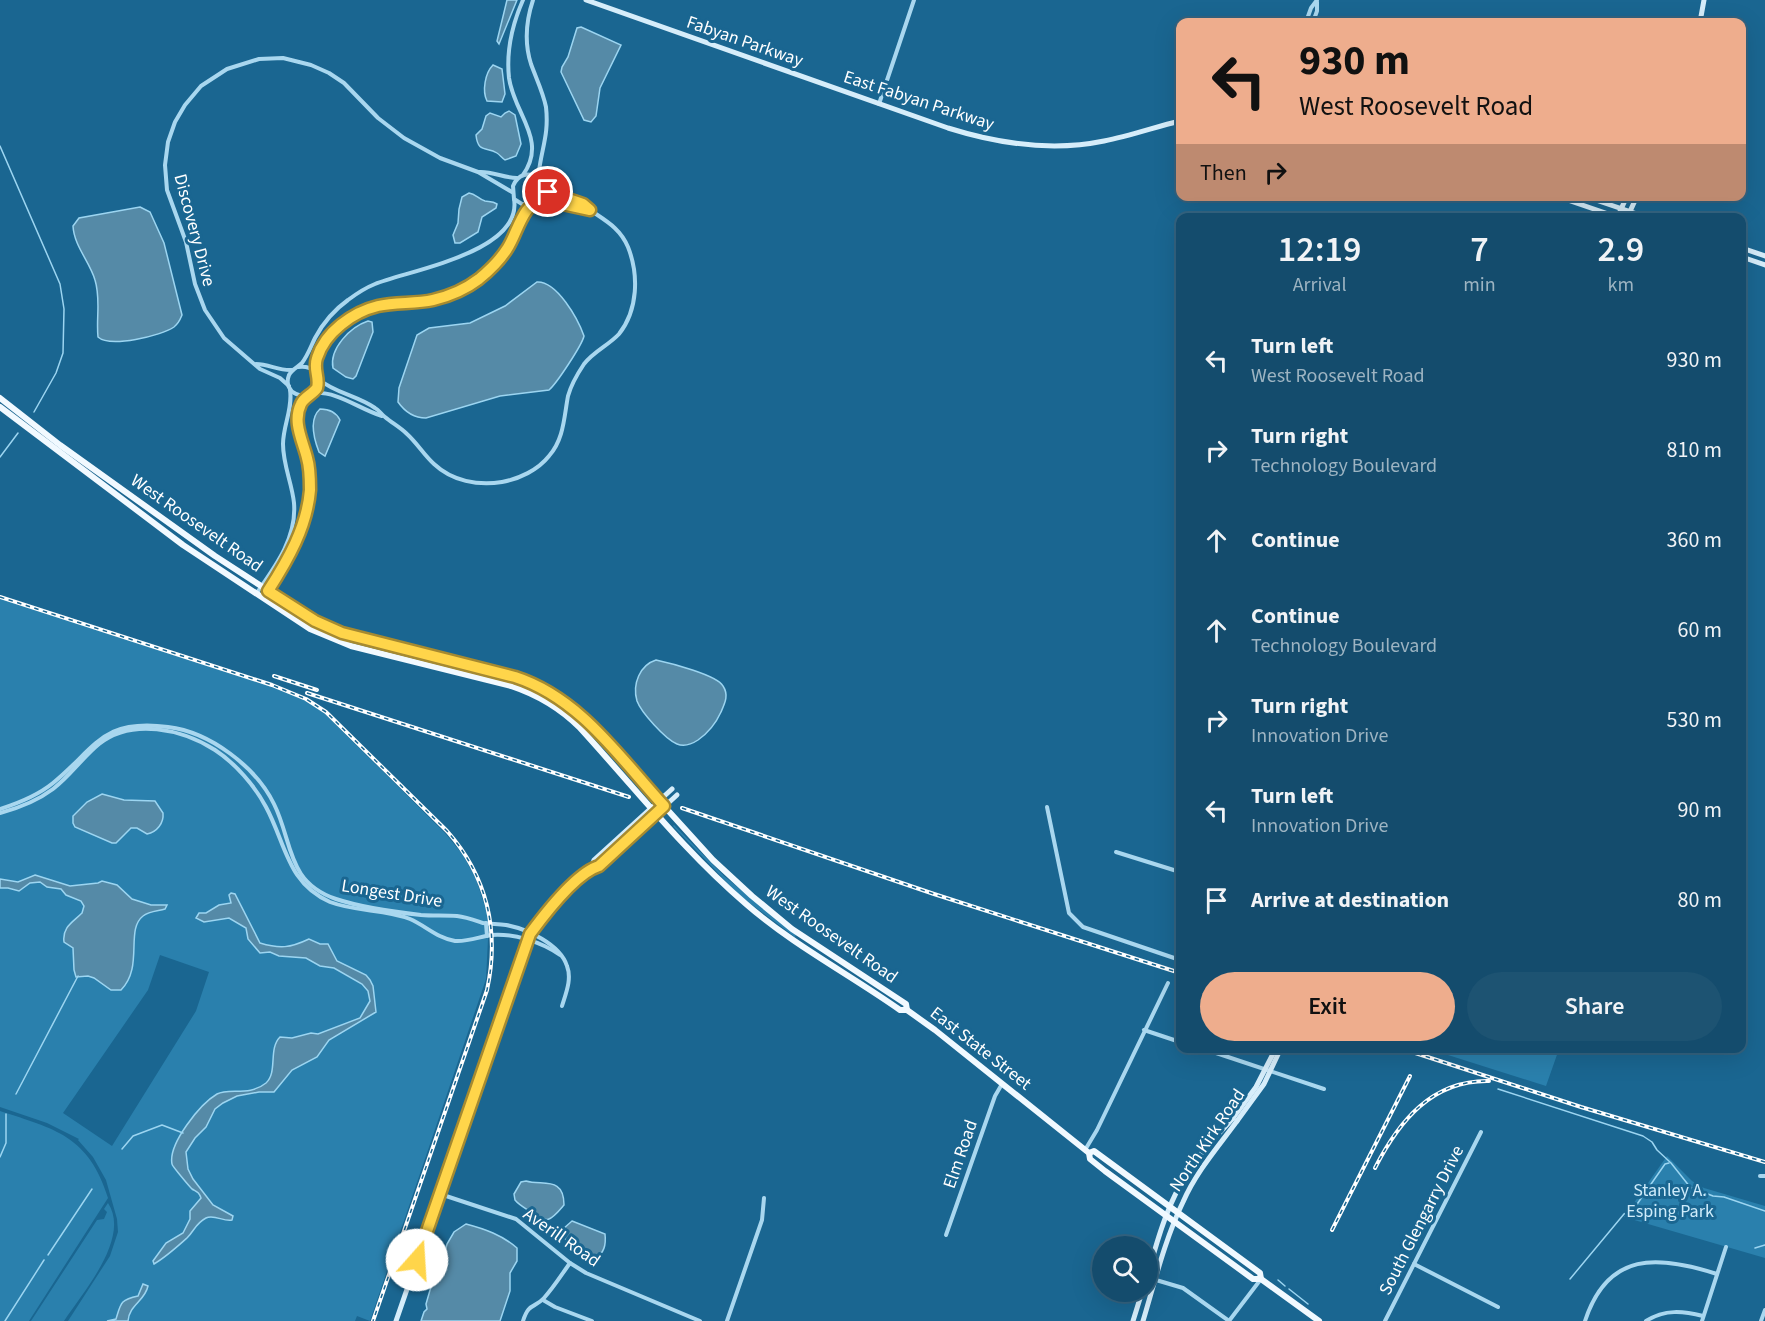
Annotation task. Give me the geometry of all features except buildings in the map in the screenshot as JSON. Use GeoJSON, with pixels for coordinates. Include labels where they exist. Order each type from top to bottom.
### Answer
{"type":"FeatureCollection","features":[{"type":"Feature","properties":{"kind":"main road","name":"West Roosevelt Road"},"geometry":{"type":"LineString","coordinates":[[0,399],[144,506],[315,621],[342,633],[515,677],[542,688],[560,699],[580,714],[720,867],[762,905],[797,933],[906,1004],[907,1010]]}},
{"type":"Feature","properties":{"kind":"main road","name":"West Roosevelt Road"},"geometry":{"type":"LineString","coordinates":[[0,406],[171,536],[305,626],[334,641],[503,684],[542,699],[580,728],[655,810]]}},
{"type":"Feature","properties":{"kind":"main road","name":"East State Street"},"geometry":{"type":"LineString","coordinates":[[655,810],[715,875],[755,912],[900,1010],[907,1010],[1087,1151],[1089,1159],[1253,1279],[1261,1279],[1319,1321]]}},
{"type":"Feature","properties":{"kind":"main road","name":"East State Street"},"geometry":{"type":"LineString","coordinates":[[1087,1151],[1094,1151],[1260,1273],[1261,1279]]}},
{"type":"Feature","properties":{"kind":"street"},"geometry":{"type":"LineString","coordinates":[[523,0],[512,30],[508,65],[517,107],[527,126],[533,146],[531,162],[523,175]]}},
{"type":"Feature","properties":{"kind":"street"},"geometry":{"type":"LineString","coordinates":[[314,371],[316,359],[327,340],[352,317],[377,306],[440,298],[478,280],[508,249],[526,211],[542,194],[539,179],[547,118],[542,90],[527,50],[527,24],[533,0]]}},
{"type":"Feature","properties":{"kind":"street","name":"Fabyan Parkway"},"geometry":{"type":"LineString","coordinates":[[586,0],[826,85]]}},
{"type":"Feature","properties":{"kind":"street"},"geometry":{"type":"LineString","coordinates":[[879,104],[914,0]]}},
{"type":"Feature","properties":{"kind":"street"},"geometry":{"type":"LineString","coordinates":[[1307,18],[1316,0]]}},
{"type":"Feature","properties":{"kind":"street"},"geometry":{"type":"LineString","coordinates":[[1314,18],[1317,11],[1316,0]]}},
{"type":"Feature","properties":{"kind":"street"},"geometry":{"type":"LineString","coordinates":[[1701,18],[1704,0]]}},
{"type":"Feature","properties":{"kind":"street","name":"Discovery Drive"},"geometry":{"type":"LineString","coordinates":[[290,387],[280,378],[260,369],[256,363],[239,352],[224,338],[205,310],[195,284],[183,232],[167,190],[165,165],[171,132],[185,105],[201,86],[227,69],[246,62],[275,58],[303,62],[344,83],[378,118],[404,138],[440,158],[478,172],[512,192]]}},
{"type":"Feature","properties":{"kind":"street","name":"East Fabyan Parkway"},"geometry":{"type":"LineString","coordinates":[[826,85],[978,137],[1031,145],[1065,146],[1102,142],[1176,122]]}},
{"type":"Feature","properties":{"kind":"street","name":"Discovery Drive"},"geometry":{"type":"LineString","coordinates":[[478,172],[517,178]]}},
{"type":"Feature","properties":{"kind":"street"},"geometry":{"type":"LineString","coordinates":[[298,367],[322,326],[346,301],[376,284],[462,256],[482,247],[499,234],[511,219],[515,209],[512,192],[517,178],[532,175],[539,179]]}},
{"type":"Feature","properties":{"kind":"street"},"geometry":{"type":"LineString","coordinates":[[313,393],[324,393],[347,400],[384,416],[405,431],[434,464],[456,478],[489,484],[511,481],[529,473],[549,456],[564,427],[568,394],[575,378],[591,356],[618,334],[628,319],[633,306],[636,280],[628,248],[614,226],[583,204],[552,194],[542,186]]}},
{"type":"Feature","properties":{"kind":"street"},"geometry":{"type":"LineString","coordinates":[[514,199],[522,204],[533,204]]}},
{"type":"Feature","properties":{"kind":"street"},"geometry":{"type":"LineString","coordinates":[[537,201],[544,200],[590,210]]}},
{"type":"Feature","properties":{"kind":"street"},"geometry":{"type":"LineString","coordinates":[[1571,201],[1606,213]]}},
{"type":"Feature","properties":{"kind":"street"},"geometry":{"type":"LineString","coordinates":[[1599,201],[1621,208],[1628,213]]}},
{"type":"Feature","properties":{"kind":"street"},"geometry":{"type":"LineString","coordinates":[[1619,213],[1624,201]]}},
{"type":"Feature","properties":{"kind":"street"},"geometry":{"type":"LineString","coordinates":[[1746,249],[1765,256]]}},
{"type":"Feature","properties":{"kind":"street"},"geometry":{"type":"LineString","coordinates":[[1746,258],[1765,265]]}},
{"type":"Feature","properties":{"kind":"street","name":"Discovery Drive"},"geometry":{"type":"LineString","coordinates":[[256,363],[281,370],[293,370]]}},
{"type":"Feature","properties":{"kind":"street"},"geometry":{"type":"LineString","coordinates":[[256,594],[283,554],[293,522],[294,502],[285,467],[283,446],[291,400],[289,377],[293,370],[305,366],[314,371],[318,379],[329,387],[369,404],[384,416]]}},
{"type":"Feature","properties":{"kind":"street"},"geometry":{"type":"LineString","coordinates":[[263,599],[293,552],[308,501],[310,471],[297,421],[301,404],[317,388],[318,379]]}},
{"type":"Feature","properties":{"kind":"street"},"geometry":{"type":"LineString","coordinates":[[290,387],[299,396],[307,396]]}},
{"type":"Feature","properties":{"kind":"street","name":"Longest Drive"},"geometry":{"type":"LineString","coordinates":[[0,811],[26,800],[51,785],[90,746],[108,733],[141,725],[171,727],[200,736],[214,744],[248,768],[259,780],[275,806],[294,862],[309,883],[322,892],[346,902],[420,915],[459,916],[514,927],[529,938]]}},
{"type":"Feature","properties":{"kind":"street","name":"Longest Drive"},"geometry":{"type":"LineString","coordinates":[[0,811],[29,803],[53,789],[98,746],[112,737],[140,730],[163,730],[198,741],[218,752],[244,777],[266,807],[293,871],[308,888],[321,897],[345,906],[408,918],[434,934],[454,941],[467,941],[487,936],[529,938]]}},
{"type":"Feature","properties":{"kind":"street"},"geometry":{"type":"LineString","coordinates":[[662,804],[672,789]]}},
{"type":"Feature","properties":{"kind":"street"},"geometry":{"type":"LineString","coordinates":[[396,1321],[529,938],[553,904],[591,869],[599,866],[655,810],[677,795]]}},
{"type":"Feature","properties":{"kind":"street"},"geometry":{"type":"LineString","coordinates":[[1047,807],[1068,913],[1083,927],[1176,959]]}},
{"type":"Feature","properties":{"kind":"street"},"geometry":{"type":"LineString","coordinates":[[1116,852],[1176,871]]}},
{"type":"Feature","properties":{"kind":"street"},"geometry":{"type":"LineString","coordinates":[[486,923],[487,936]]}},
{"type":"Feature","properties":{"kind":"street"},"geometry":{"type":"LineString","coordinates":[[529,938],[550,943],[557,948],[568,966],[569,976],[562,1006]]}},
{"type":"Feature","properties":{"kind":"street"},"geometry":{"type":"LineString","coordinates":[[1087,1151],[1168,983]]}},
{"type":"Feature","properties":{"kind":"street"},"geometry":{"type":"LineString","coordinates":[[1144,1030],[1176,1041]]}},
{"type":"Feature","properties":{"kind":"street"},"geometry":{"type":"LineString","coordinates":[[1216,1053],[1324,1089]]}},
{"type":"Feature","properties":{"kind":"street","name":"North Kirk Road"},"geometry":{"type":"LineString","coordinates":[[1158,1274],[1178,1213],[1200,1171],[1256,1087],[1273,1053]]}},
{"type":"Feature","properties":{"kind":"street","name":"North Kirk Road"},"geometry":{"type":"LineString","coordinates":[[1158,1242],[1169,1207],[1190,1168],[1264,1084],[1279,1053]]}},
{"type":"Feature","properties":{"kind":"street","name":"Elm Road"},"geometry":{"type":"LineString","coordinates":[[945,1235],[995,1096],[1002,1084]]}},
{"type":"Feature","properties":{"kind":"street","name":"South Glengarry Drive"},"geometry":{"type":"LineString","coordinates":[[1384,1321],[1481,1131]]}},
{"type":"Feature","properties":{"kind":"street","name":"Averill Road"},"geometry":{"type":"LineString","coordinates":[[440,1194],[516,1219],[570,1263],[601,1280],[699,1321]]}},
{"type":"Feature","properties":{"kind":"street"},"geometry":{"type":"LineString","coordinates":[[727,1321],[762,1220],[764,1198]]}},
{"type":"Feature","properties":{"kind":"street"},"geometry":{"type":"LineString","coordinates":[[1646,1321],[1667,1312],[1685,1312],[1702,1319],[1726,1247]]}},
{"type":"Feature","properties":{"kind":"street"},"geometry":{"type":"LineString","coordinates":[[1585,1321],[1592,1303],[1604,1286],[1620,1272],[1638,1263],[1667,1261],[1683,1263],[1717,1274]]}},
{"type":"Feature","properties":{"kind":"street"},"geometry":{"type":"LineString","coordinates":[[523,1321],[526,1311],[533,1304],[543,1300],[570,1263]]}},
{"type":"Feature","properties":{"kind":"street"},"geometry":{"type":"LineString","coordinates":[[1414,1264],[1498,1307]]}},
{"type":"Feature","properties":{"kind":"street"},"geometry":{"type":"LineString","coordinates":[[1158,1281],[1183,1288],[1229,1321],[1261,1279]]}},
{"type":"Feature","properties":{"kind":"street"},"geometry":{"type":"LineString","coordinates":[[543,1300],[592,1321]]}},
{"type":"Feature","properties":{"kind":"street"},"geometry":{"type":"LineString","coordinates":[[1133,1321],[1139,1302]]}},
{"type":"Feature","properties":{"kind":"street","name":"North Kirk Road"},"geometry":{"type":"LineString","coordinates":[[1143,1321],[1149,1302]]}},
{"type":"Feature","properties":{"kind":"street"},"geometry":{"type":"LineString","coordinates":[[1761,1321],[1765,1310]]}},
{"type":"Feature","properties":{"kind":"green space"},"geometry":{"type":"Polygon","coordinates":[[[269,595],[313,623],[334,633],[413,654],[412,657],[348,643],[311,627],[272,600],[269,595]]]}},
{"type":"Feature","properties":{"kind":"green space"},"geometry":{"type":"Polygon","coordinates":[[[0,598],[273,686],[302,698],[323,712],[445,833],[463,855],[476,879],[489,919],[486,979],[370,1321],[357,1316],[355,1321],[68,1321],[110,1256],[118,1232],[117,1219],[106,1180],[79,1139],[47,1123],[0,1107],[0,598]],[[160,955],[148,990],[63,1113],[112,1146],[196,1011],[209,972],[160,955]]]}},
{"type":"Feature","properties":{"kind":"green space"},"geometry":{"type":"Polygon","coordinates":[[[431,659],[501,675],[542,691],[571,710],[584,722],[643,786],[641,788],[582,726],[544,697],[513,684],[430,663],[431,659]]]}},
{"type":"Feature","properties":{"kind":"green space"},"geometry":{"type":"Polygon","coordinates":[[[674,825],[724,876],[796,935],[795,937],[739,895],[674,825]]]}},
{"type":"Feature","properties":{"kind":"green space"},"geometry":{"type":"Polygon","coordinates":[[[1442,1053],[1558,1053],[1546,1086],[1442,1053]]]}},
{"type":"Feature","properties":{"kind":"green space"},"geometry":{"type":"Polygon","coordinates":[[[0,1111],[37,1123],[68,1138],[91,1161],[108,1198],[29,1321],[0,1321],[0,1111]]]}},
{"type":"Feature","properties":{"kind":"green space","name":"Stanley A. Esping Park"},"geometry":{"type":"Polygon","coordinates":[[[1667,1156],[1692,1181],[1704,1188],[1765,1206],[1765,1258],[1624,1217],[1667,1156]]]}},
{"type":"Feature","properties":{"kind":"green space"},"geometry":{"type":"Polygon","coordinates":[[[108,1203],[113,1217],[114,1232],[102,1264],[92,1280],[64,1321],[31,1321],[97,1220],[104,1219],[107,1212],[104,1209],[108,1203]]]}},
{"type":"Feature","properties":{"kind":"shaded area"},"geometry":{"type":"Polygon","coordinates":[[[507,0],[517,0],[499,44],[497,41],[507,0]]]}},
{"type":"Feature","properties":{"kind":"shaded area"},"geometry":{"type":"Polygon","coordinates":[[[581,27],[621,45],[600,88],[596,116],[591,122],[584,120],[561,72],[577,28],[581,27]]]}},
{"type":"Feature","properties":{"kind":"shaded area"},"geometry":{"type":"Polygon","coordinates":[[[493,65],[502,69],[505,94],[502,102],[487,101],[485,97],[486,77],[493,65]]]}},
{"type":"Feature","properties":{"kind":"shaded area"},"geometry":{"type":"Polygon","coordinates":[[[509,111],[515,115],[521,144],[516,156],[505,160],[493,151],[481,147],[476,135],[482,129],[486,116],[490,113],[501,117],[509,111]]]}},
{"type":"Feature","properties":{"kind":"shaded area"},"geometry":{"type":"Polygon","coordinates":[[[469,193],[497,204],[496,208],[482,217],[478,232],[460,243],[455,243],[453,235],[458,223],[462,197],[469,193]]]}},
{"type":"Feature","properties":{"kind":"shaded area"},"geometry":{"type":"Polygon","coordinates":[[[140,207],[150,212],[164,243],[182,315],[174,327],[158,334],[136,340],[104,340],[98,337],[98,294],[95,280],[76,240],[73,226],[79,218],[140,207]]]}},
{"type":"Feature","properties":{"kind":"shaded area"},"geometry":{"type":"Polygon","coordinates":[[[537,282],[545,283],[566,302],[584,336],[569,364],[549,390],[500,396],[426,418],[413,416],[404,409],[398,402],[399,388],[417,335],[429,328],[470,323],[505,306],[537,282]]]}},
{"type":"Feature","properties":{"kind":"shaded area"},"geometry":{"type":"Polygon","coordinates":[[[368,321],[372,322],[373,332],[356,376],[353,379],[346,377],[333,368],[334,353],[348,333],[368,321]]]}},
{"type":"Feature","properties":{"kind":"shaded area"},"geometry":{"type":"Polygon","coordinates":[[[320,409],[332,412],[340,420],[325,456],[319,452],[313,429],[314,418],[320,409]]]}},
{"type":"Feature","properties":{"kind":"shaded area"},"geometry":{"type":"Polygon","coordinates":[[[656,660],[703,674],[719,682],[725,689],[725,702],[717,720],[705,734],[693,743],[677,744],[666,737],[643,712],[637,701],[636,688],[639,676],[650,662],[656,660]]]}},
{"type":"Feature","properties":{"kind":"shaded area"},"geometry":{"type":"Polygon","coordinates":[[[102,794],[124,800],[155,801],[163,813],[161,824],[147,834],[137,828],[131,828],[116,843],[75,827],[73,816],[87,802],[102,794]]]}},
{"type":"Feature","properties":{"kind":"shaded area"},"geometry":{"type":"Polygon","coordinates":[[[35,875],[70,886],[102,881],[117,885],[132,899],[151,905],[167,905],[165,909],[145,914],[138,922],[135,930],[132,971],[121,990],[111,990],[88,976],[76,977],[73,948],[64,942],[64,937],[69,925],[82,913],[84,906],[81,901],[66,895],[61,889],[47,887],[40,882],[30,883],[19,891],[0,888],[0,879],[18,882],[35,875]]]}},
{"type":"Feature","properties":{"kind":"shaded area"},"geometry":{"type":"Polygon","coordinates":[[[235,894],[260,943],[285,947],[309,939],[320,944],[328,944],[337,961],[366,975],[373,986],[376,1012],[329,1040],[317,1057],[292,1070],[274,1092],[237,1096],[215,1109],[206,1127],[186,1152],[188,1169],[213,1205],[233,1216],[232,1220],[206,1218],[179,1245],[154,1264],[153,1261],[166,1243],[183,1233],[190,1219],[190,1211],[201,1198],[172,1164],[175,1146],[194,1115],[217,1094],[227,1091],[253,1090],[266,1083],[272,1073],[274,1048],[280,1037],[292,1038],[311,1033],[318,1034],[360,1018],[370,1001],[368,991],[362,984],[334,968],[320,966],[306,958],[279,956],[270,952],[260,953],[248,939],[246,928],[229,918],[204,922],[196,918],[199,913],[206,913],[219,905],[231,903],[229,895],[235,894]]]}},
{"type":"Feature","properties":{"kind":"shaded area"},"geometry":{"type":"Polygon","coordinates":[[[521,1182],[556,1186],[563,1196],[564,1205],[549,1219],[537,1216],[515,1200],[514,1194],[521,1182]]]}},
{"type":"Feature","properties":{"kind":"shaded area"},"geometry":{"type":"Polygon","coordinates":[[[572,1221],[605,1234],[604,1247],[599,1255],[596,1257],[579,1250],[564,1238],[563,1229],[572,1221]]]}},
{"type":"Feature","properties":{"kind":"shaded area"},"geometry":{"type":"Polygon","coordinates":[[[466,1224],[493,1233],[517,1248],[517,1261],[510,1273],[510,1291],[500,1321],[421,1321],[427,1309],[426,1304],[437,1266],[443,1260],[447,1244],[454,1232],[466,1224]]]}},
{"type":"Feature","properties":{"kind":"shaded area"},"geometry":{"type":"Polygon","coordinates":[[[143,1284],[148,1286],[144,1296],[131,1311],[128,1321],[107,1321],[116,1319],[122,1303],[138,1296],[143,1284]]]}},
{"type":"Feature","properties":{"kind":"waterway"},"geometry":{"type":"LineString","coordinates":[[0,146],[60,284],[64,309],[63,353],[56,373],[34,412]]}},
{"type":"Feature","properties":{"kind":"waterway"},"geometry":{"type":"LineString","coordinates":[[0,457],[18,433]]}},
{"type":"Feature","properties":{"kind":"waterway"},"geometry":{"type":"LineString","coordinates":[[16,1094],[78,976]]}},
{"type":"Feature","properties":{"kind":"waterway"},"geometry":{"type":"LineString","coordinates":[[1498,1089],[1643,1136],[1652,1142],[1690,1187],[1765,1211]]}},
{"type":"Feature","properties":{"kind":"waterway"},"geometry":{"type":"LineString","coordinates":[[0,1157],[6,1143],[6,1114]]}},
{"type":"Feature","properties":{"kind":"waterway"},"geometry":{"type":"LineString","coordinates":[[122,1149],[133,1136],[162,1125],[183,1133]]}},
{"type":"Feature","properties":{"kind":"waterway"},"geometry":{"type":"LineString","coordinates":[[1570,1279],[1624,1214],[1633,1210],[1665,1164],[1669,1163]]}},
{"type":"Feature","properties":{"kind":"waterway"},"geometry":{"type":"LineString","coordinates":[[48,1255],[92,1189]]}},
{"type":"Feature","properties":{"kind":"waterway"},"geometry":{"type":"LineString","coordinates":[[1755,1248],[1765,1245]]}},
{"type":"Feature","properties":{"kind":"waterway"},"geometry":{"type":"LineString","coordinates":[[5,1321],[44,1260]]}},
{"type":"Feature","properties":{"kind":"waterway"},"geometry":{"type":"LineString","coordinates":[[1278,1280],[1285,1286]]}},
{"type":"Feature","properties":{"kind":"waterway"},"geometry":{"type":"LineString","coordinates":[[1289,1289],[1308,1304]]}},
{"type":"Feature","properties":{"kind":"railway"},"geometry":{"type":"LineString","coordinates":[[0,597],[272,685],[306,699],[326,712],[447,831],[461,848],[472,867],[481,886],[491,926],[491,968],[487,990],[373,1321]]}},
{"type":"Feature","properties":{"kind":"railway"},"geometry":{"type":"LineString","coordinates":[[274,676],[317,690]]}},
{"type":"Feature","properties":{"kind":"railway"},"geometry":{"type":"LineString","coordinates":[[307,693],[629,797]]}},
{"type":"Feature","properties":{"kind":"railway"},"geometry":{"type":"LineString","coordinates":[[682,808],[934,894],[1176,972]]}},
{"type":"Feature","properties":{"kind":"railway"},"geometry":{"type":"LineString","coordinates":[[1415,1053],[1581,1107],[1765,1162]]}},
{"type":"Feature","properties":{"kind":"railway"},"geometry":{"type":"LineString","coordinates":[[1332,1230],[1410,1076]]}},
{"type":"Feature","properties":{"kind":"railway"},"geometry":{"type":"LineString","coordinates":[[1375,1168],[1395,1134],[1420,1106],[1451,1088],[1489,1081]]}},
{"type":"Feature","properties":{"kind":"route"},"geometry":{"type":"LineString","coordinates":[[417,1260],[530,934],[565,892],[591,869],[599,866],[664,806],[580,714],[542,688],[515,677],[342,633],[315,621],[268,591],[293,552],[308,501],[310,471],[297,415],[301,404],[317,388],[318,379],[314,371],[316,359],[327,340],[346,321],[377,306],[440,298],[472,284],[493,267],[502,256],[512,242],[526,211],[537,201],[544,200],[590,210],[583,204],[548,192]]}}]}
